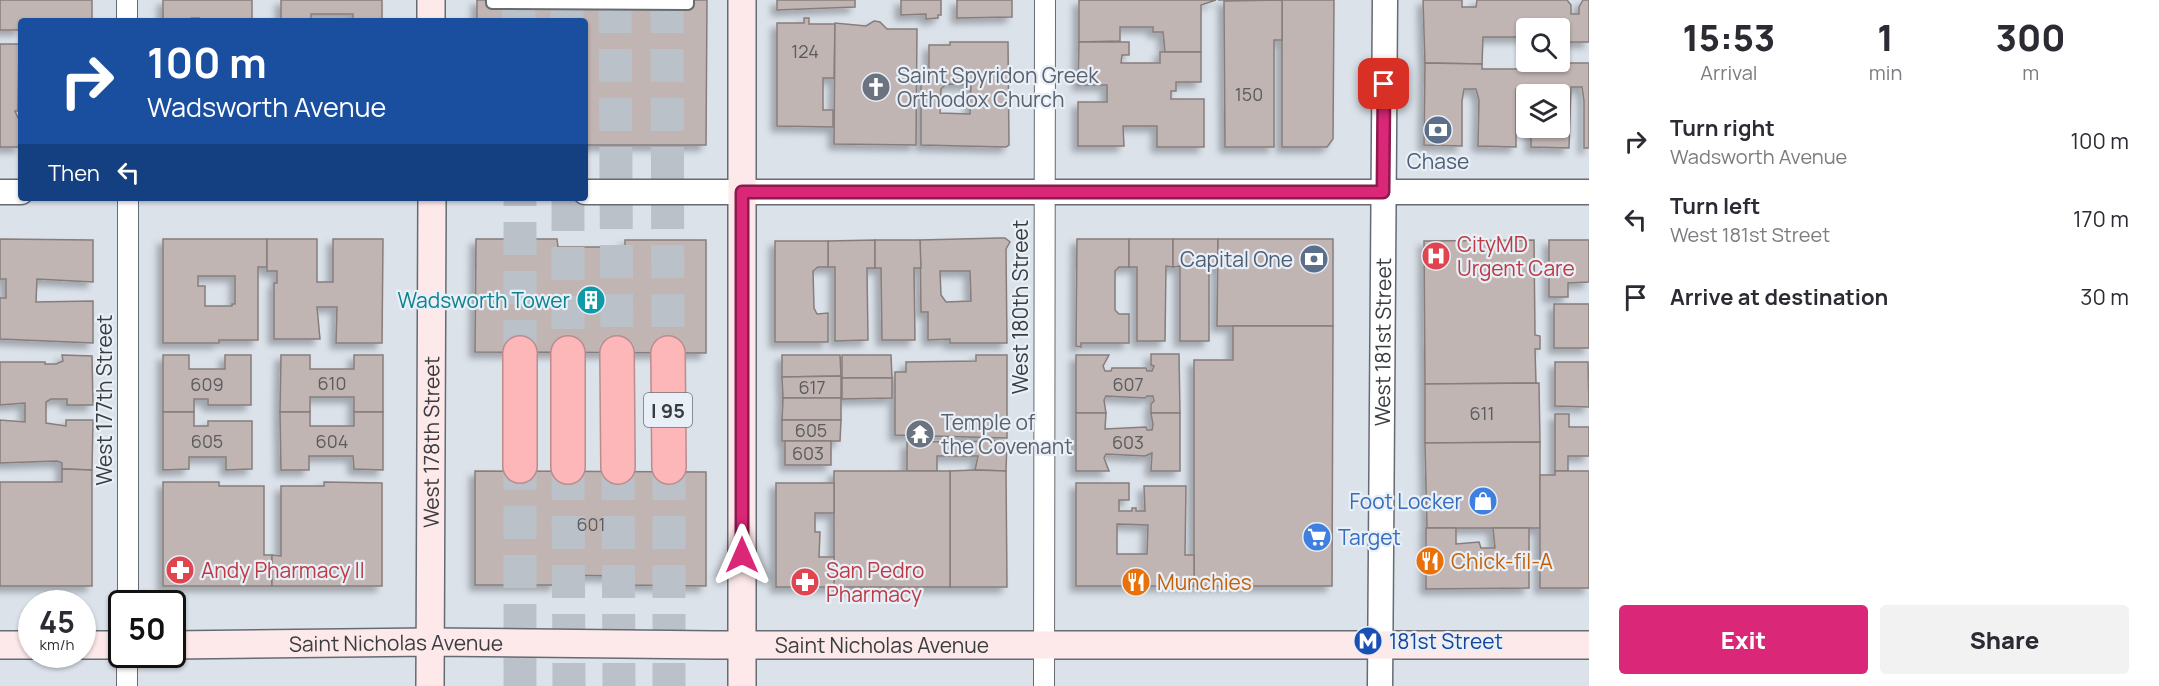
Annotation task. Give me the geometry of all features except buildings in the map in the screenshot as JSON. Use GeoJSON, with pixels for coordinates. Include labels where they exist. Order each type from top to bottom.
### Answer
{"type":"FeatureCollection","features":[{"type":"Feature","properties":{"kind":"highway"},"geometry":{"type":"LineString","coordinates":[[520,353],[520,466]]}},
{"type":"Feature","properties":{"kind":"highway"},"geometry":{"type":"LineString","coordinates":[[568,353],[568,467]]}},
{"type":"Feature","properties":{"kind":"highway","name":"I 95"},"geometry":{"type":"LineString","coordinates":[[617,353],[618,467]]}},
{"type":"Feature","properties":{"kind":"highway","name":"I 95"},"geometry":{"type":"LineString","coordinates":[[668,353],[669,468]]}},
{"type":"Feature","properties":{"kind":"main road"},"geometry":{"type":"LineString","coordinates":[[431,0],[431,18]]}},
{"type":"Feature","properties":{"kind":"main road"},"geometry":{"type":"LineString","coordinates":[[742,0],[742,686]]}},
{"type":"Feature","properties":{"kind":"main road","name":"West 178th Street"},"geometry":{"type":"LineString","coordinates":[[430,686],[432,201]]}},
{"type":"Feature","properties":{"kind":"main road","name":"Saint Nicholas Avenue"},"geometry":{"type":"LineString","coordinates":[[186,645],[430,642],[742,645],[1589,645]]}},
{"type":"Feature","properties":{"kind":"main road"},"geometry":{"type":"LineString","coordinates":[[0,645],[18,645]]}},
{"type":"Feature","properties":{"kind":"street"},"geometry":{"type":"LineString","coordinates":[[127,0],[127,18]]}},
{"type":"Feature","properties":{"kind":"street","name":"West 180th Street"},"geometry":{"type":"LineString","coordinates":[[1044,686],[1045,0]]}},
{"type":"Feature","properties":{"kind":"street","name":"West 181st Street"},"geometry":{"type":"LineString","coordinates":[[1380,686],[1385,0]]}},
{"type":"Feature","properties":{"kind":"street"},"geometry":{"type":"LineString","coordinates":[[0,192],[18,192]]}},
{"type":"Feature","properties":{"kind":"street"},"geometry":{"type":"LineString","coordinates":[[588,192],[1589,192]]}},
{"type":"Feature","properties":{"kind":"street","name":"West 177th Street"},"geometry":{"type":"LineString","coordinates":[[128,201],[128,590]]}},
{"type":"Feature","properties":{"kind":"street"},"geometry":{"type":"LineString","coordinates":[[127,668],[127,686]]}},
{"type":"Feature","properties":{"kind":"lane"},"geometry":{"type":"LineString","coordinates":[[492,0],[492,3],[688,4],[688,0]]}},
{"type":"Feature","properties":{"kind":"tunnel"},"geometry":{"type":"LineString","coordinates":[[518,0],[519,18]]}},
{"type":"Feature","properties":{"kind":"tunnel"},"geometry":{"type":"LineString","coordinates":[[567,0],[567,18]]}},
{"type":"Feature","properties":{"kind":"tunnel"},"geometry":{"type":"LineString","coordinates":[[615,0],[617,353]]}},
{"type":"Feature","properties":{"kind":"tunnel"},"geometry":{"type":"LineString","coordinates":[[667,0],[668,353]]}},
{"type":"Feature","properties":{"kind":"tunnel"},"geometry":{"type":"LineString","coordinates":[[520,201],[520,353]]}},
{"type":"Feature","properties":{"kind":"tunnel"},"geometry":{"type":"LineString","coordinates":[[568,201],[568,353]]}},
{"type":"Feature","properties":{"kind":"tunnel"},"geometry":{"type":"LineString","coordinates":[[520,466],[520,686]]}},
{"type":"Feature","properties":{"kind":"tunnel"},"geometry":{"type":"LineString","coordinates":[[568,467],[569,686]]}},
{"type":"Feature","properties":{"kind":"tunnel"},"geometry":{"type":"LineString","coordinates":[[618,467],[619,686]]}},
{"type":"Feature","properties":{"kind":"tunnel"},"geometry":{"type":"LineString","coordinates":[[669,467],[669,686]]}},
{"type":"Feature","properties":{"kind":"place","name":"Saint Spyridon Greek Orthodox Church"},"geometry":{"type":"Point","coordinates":[876,87]}},
{"type":"Feature","properties":{"kind":"place","name":"Chase"},"geometry":{"type":"Point","coordinates":[1438,130]}},
{"type":"Feature","properties":{"kind":"place","name":"CityMD Urgent Care"},"geometry":{"type":"Point","coordinates":[1436,256]}},
{"type":"Feature","properties":{"kind":"place","name":"Capital One"},"geometry":{"type":"Point","coordinates":[1314,259]}},
{"type":"Feature","properties":{"kind":"place","name":"Wadsworth Tower"},"geometry":{"type":"Point","coordinates":[591,300]}},
{"type":"Feature","properties":{"kind":"place","name":"Temple of the Covenant"},"geometry":{"type":"Point","coordinates":[920,434]}},
{"type":"Feature","properties":{"kind":"place","name":"Foot Locker"},"geometry":{"type":"Point","coordinates":[1483,501]}},
{"type":"Feature","properties":{"kind":"place","name":"Target"},"geometry":{"type":"Point","coordinates":[1317,537]}},
{"type":"Feature","properties":{"kind":"place","name":"Chick-fil-A"},"geometry":{"type":"Point","coordinates":[1430,561]}},
{"type":"Feature","properties":{"kind":"place","name":"Andy Pharmacy II"},"geometry":{"type":"Point","coordinates":[180,570]}},
{"type":"Feature","properties":{"kind":"place","name":"San Pedro Pharmacy"},"geometry":{"type":"Point","coordinates":[805,582]}},
{"type":"Feature","properties":{"kind":"place","name":"Munchies"},"geometry":{"type":"Point","coordinates":[1136,582]}},
{"type":"Feature","properties":{"kind":"place","name":"181st Street"},"geometry":{"type":"Point","coordinates":[1368,641]}},
{"type":"Feature","properties":{"kind":"route"},"geometry":{"type":"LineString","coordinates":[[742,555],[742,192],[1383,192],[1384,84]]}}]}
